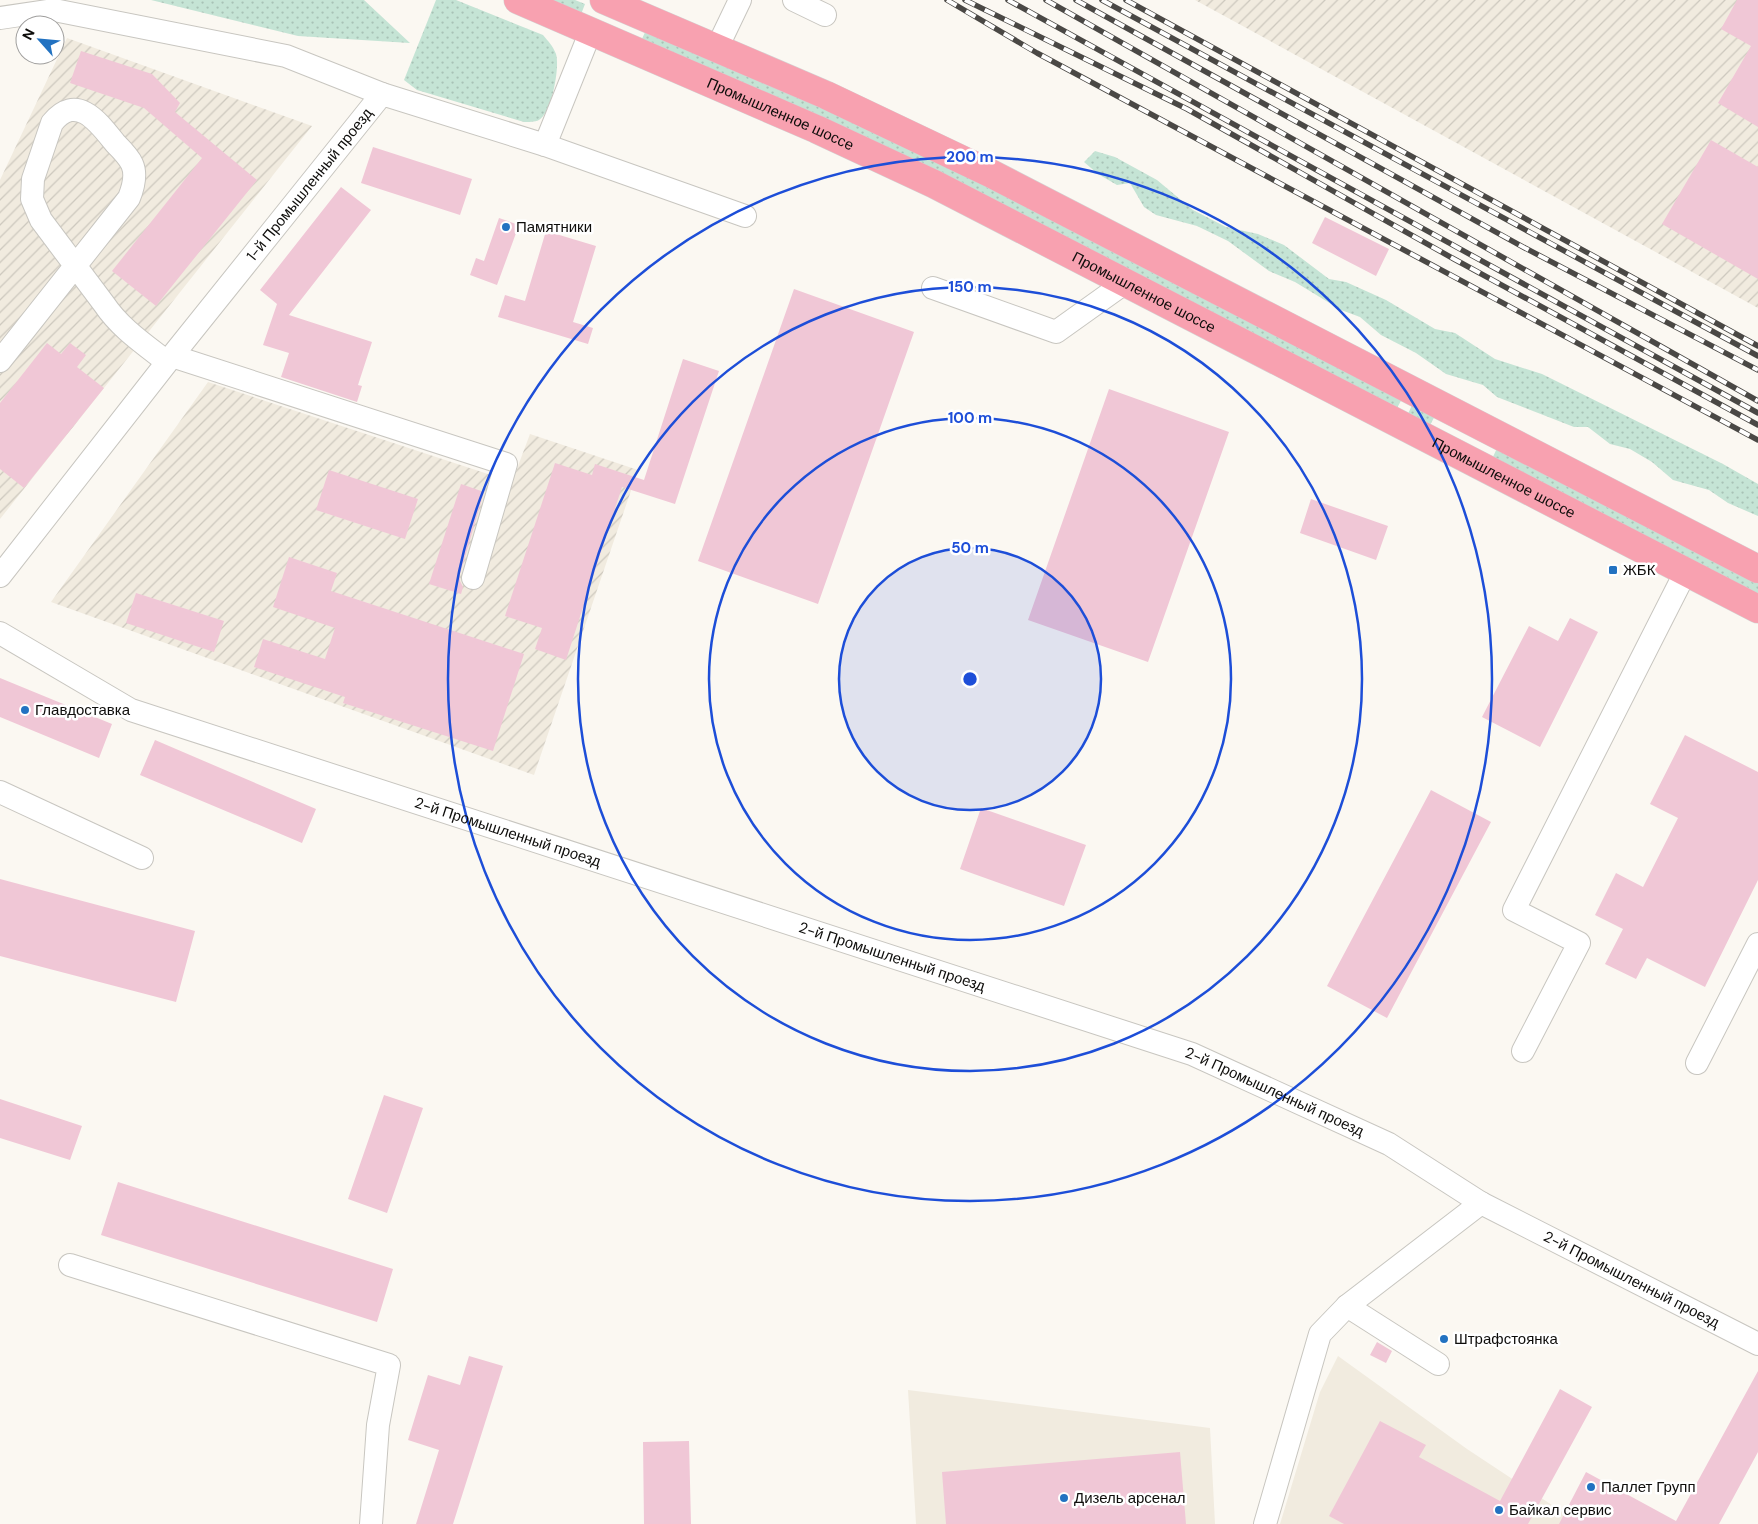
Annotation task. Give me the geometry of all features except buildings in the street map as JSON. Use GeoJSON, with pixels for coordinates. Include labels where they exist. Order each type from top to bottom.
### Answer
{"type":"FeatureCollection","features":[{"type":"Feature","properties":{"kind":"main road","name":"Промышленное шоссе"},"geometry":{"type":"LineString","coordinates":[[518,0],[590,33],[816,129],[934,184],[1758,609]]}},
{"type":"Feature","properties":{"kind":"main road"},"geometry":{"type":"LineString","coordinates":[[590,33],[604,0],[826,95],[990,173],[1758,569]]}},
{"type":"Feature","properties":{"kind":"main road"},"geometry":{"type":"LineString","coordinates":[[1452,450],[1468,419]]}},
{"type":"Feature","properties":{"kind":"lane"},"geometry":{"type":"LineString","coordinates":[[717,48],[740,0]]}},
{"type":"Feature","properties":{"kind":"lane"},"geometry":{"type":"LineString","coordinates":[[794,0],[825,15]]}},
{"type":"Feature","properties":{"kind":"lane"},"geometry":{"type":"LineString","coordinates":[[0,18],[54,10],[286,56],[382,94]]}},
{"type":"Feature","properties":{"kind":"lane"},"geometry":{"type":"LineString","coordinates":[[545,145],[590,33]]}},
{"type":"Feature","properties":{"kind":"lane","name":"1-й Промышленный проезд"},"geometry":{"type":"LineString","coordinates":[[0,576],[169,359],[382,94],[545,145],[746,216]]}},
{"type":"Feature","properties":{"kind":"lane"},"geometry":{"type":"LineString","coordinates":[[0,361],[75,266],[129,198],[132,190],[134,172],[132,163],[97,120],[82,112],[66,111],[52,123],[31,190],[35,209],[40,220],[75,266],[115,320],[169,359],[506,464],[473,578]]}},
{"type":"Feature","properties":{"kind":"lane"},"geometry":{"type":"LineString","coordinates":[[933,288],[1056,332],[1126,282]]}},
{"type":"Feature","properties":{"kind":"lane"},"geometry":{"type":"LineString","coordinates":[[1523,1051],[1580,943],[1514,910],[1686,571]]}},
{"type":"Feature","properties":{"kind":"lane","name":"2-й Промышленный проезд"},"geometry":{"type":"LineString","coordinates":[[0,633],[131,710],[1192,1054],[1389,1144],[1481,1203],[1758,1344]]}},
{"type":"Feature","properties":{"kind":"lane"},"geometry":{"type":"LineString","coordinates":[[0,792],[142,858]]}},
{"type":"Feature","properties":{"kind":"lane"},"geometry":{"type":"LineString","coordinates":[[1697,1063],[1758,944]]}},
{"type":"Feature","properties":{"kind":"lane"},"geometry":{"type":"LineString","coordinates":[[1265,1524],[1320,1334],[1346,1306],[1481,1203]]}},
{"type":"Feature","properties":{"kind":"lane"},"geometry":{"type":"LineString","coordinates":[[70,1266],[389,1365],[378,1425],[371,1524]]}},
{"type":"Feature","properties":{"kind":"lane"},"geometry":{"type":"LineString","coordinates":[[1346,1306],[1438,1364]]}},
{"type":"Feature","properties":{"kind":"shaded area"},"geometry":{"type":"Polygon","coordinates":[[[1195,0],[1758,0],[1758,308],[1195,0]]]}},
{"type":"Feature","properties":{"kind":"shaded area"},"geometry":{"type":"Polygon","coordinates":[[[67,38],[312,126],[0,519],[0,180],[54,65],[65,65],[65,42],[67,38]]]}},
{"type":"Feature","properties":{"kind":"shaded area"},"geometry":{"type":"Polygon","coordinates":[[[208,382],[512,482],[530,434],[638,470],[534,775],[51,602],[208,382]]]}},
{"type":"Feature","properties":{"kind":"shaded area","name":"Байкал сервис"},"geometry":{"type":"Polygon","coordinates":[[[1338,1356],[1467,1449],[1564,1513],[1584,1524],[1280,1524],[1320,1392],[1338,1356]]]}},
{"type":"Feature","properties":{"kind":"shaded area","name":"Дизель арсенал"},"geometry":{"type":"Polygon","coordinates":[[[908,1390],[1210,1428],[1215,1524],[916,1524],[908,1390]]]}},
{"type":"Feature","properties":{"kind":"green space"},"geometry":{"type":"Polygon","coordinates":[[[151,0],[364,0],[410,43],[298,36],[151,0]]]}},
{"type":"Feature","properties":{"kind":"green space"},"geometry":{"type":"Polygon","coordinates":[[[436,0],[456,0],[543,35],[556,54],[557,69],[554,89],[548,108],[539,120],[524,122],[417,90],[404,80],[436,0]]]}},
{"type":"Feature","properties":{"kind":"green space"},"geometry":{"type":"Polygon","coordinates":[[[545,0],[575,0],[585,4],[580,17],[545,0]]]}},
{"type":"Feature","properties":{"kind":"green space"},"geometry":{"type":"Polygon","coordinates":[[[647,28],[959,168],[1403,397],[1396,410],[641,41],[647,28]]]}},
{"type":"Feature","properties":{"kind":"green space"},"geometry":{"type":"Polygon","coordinates":[[[1095,151],[1115,157],[1157,180],[1193,210],[1226,227],[1258,234],[1284,245],[1329,279],[1346,282],[1386,300],[1435,329],[1455,333],[1495,359],[1542,374],[1723,464],[1758,484],[1758,516],[1728,503],[1709,490],[1673,480],[1652,462],[1630,449],[1610,444],[1588,427],[1574,427],[1497,397],[1483,385],[1446,374],[1416,353],[1381,335],[1360,317],[1341,310],[1295,282],[1269,271],[1228,241],[1197,226],[1156,215],[1144,207],[1130,183],[1117,185],[1098,174],[1084,162],[1095,151]]]}},
{"type":"Feature","properties":{"kind":"green space"},"geometry":{"type":"Polygon","coordinates":[[[1413,403],[1436,414],[1429,427],[1407,416],[1413,403]]]}},
{"type":"Feature","properties":{"kind":"green space"},"geometry":{"type":"Polygon","coordinates":[[[1498,446],[1758,580],[1758,596],[1492,459],[1498,446]]]}},
{"type":"Feature","properties":{"kind":"railway"},"geometry":{"type":"LineString","coordinates":[[947,0],[1037,53],[1758,440]]}},
{"type":"Feature","properties":{"kind":"railway"},"geometry":{"type":"LineString","coordinates":[[965,0],[1187,109],[1454,259],[1758,425]]}},
{"type":"Feature","properties":{"kind":"railway"},"geometry":{"type":"LineString","coordinates":[[1008,0],[1758,413]]}},
{"type":"Feature","properties":{"kind":"railway"},"geometry":{"type":"LineString","coordinates":[[1046,0],[1758,401]]}},
{"type":"Feature","properties":{"kind":"railway"},"geometry":{"type":"LineString","coordinates":[[1076,0],[1525,248],[1758,370]]}},
{"type":"Feature","properties":{"kind":"railway"},"geometry":{"type":"LineString","coordinates":[[1102,0],[1758,356]]}},
{"type":"Feature","properties":{"kind":"railway"},"geometry":{"type":"LineString","coordinates":[[1126,0],[1758,346]]}},
{"type":"Feature","properties":{"kind":"place","name":"Памятники"},"geometry":{"type":"Point","coordinates":[506,227]}},
{"type":"Feature","properties":{"kind":"place","name":"ЖБК"},"geometry":{"type":"Point","coordinates":[1613,570]}},
{"type":"Feature","properties":{"kind":"place","name":"Главдоставка"},"geometry":{"type":"Point","coordinates":[25,710]}},
{"type":"Feature","properties":{"kind":"place","name":"Штрафстоянка"},"geometry":{"type":"Point","coordinates":[1444,1339]}},
{"type":"Feature","properties":{"kind":"place","name":"Паллет Групп"},"geometry":{"type":"Point","coordinates":[1591,1487]}},
{"type":"Feature","properties":{"kind":"place","name":"Дизель арсенал"},"geometry":{"type":"Point","coordinates":[1064,1498]}},
{"type":"Feature","properties":{"kind":"place","name":"Байкал сервис"},"geometry":{"type":"Point","coordinates":[1499,1510]}}]}
